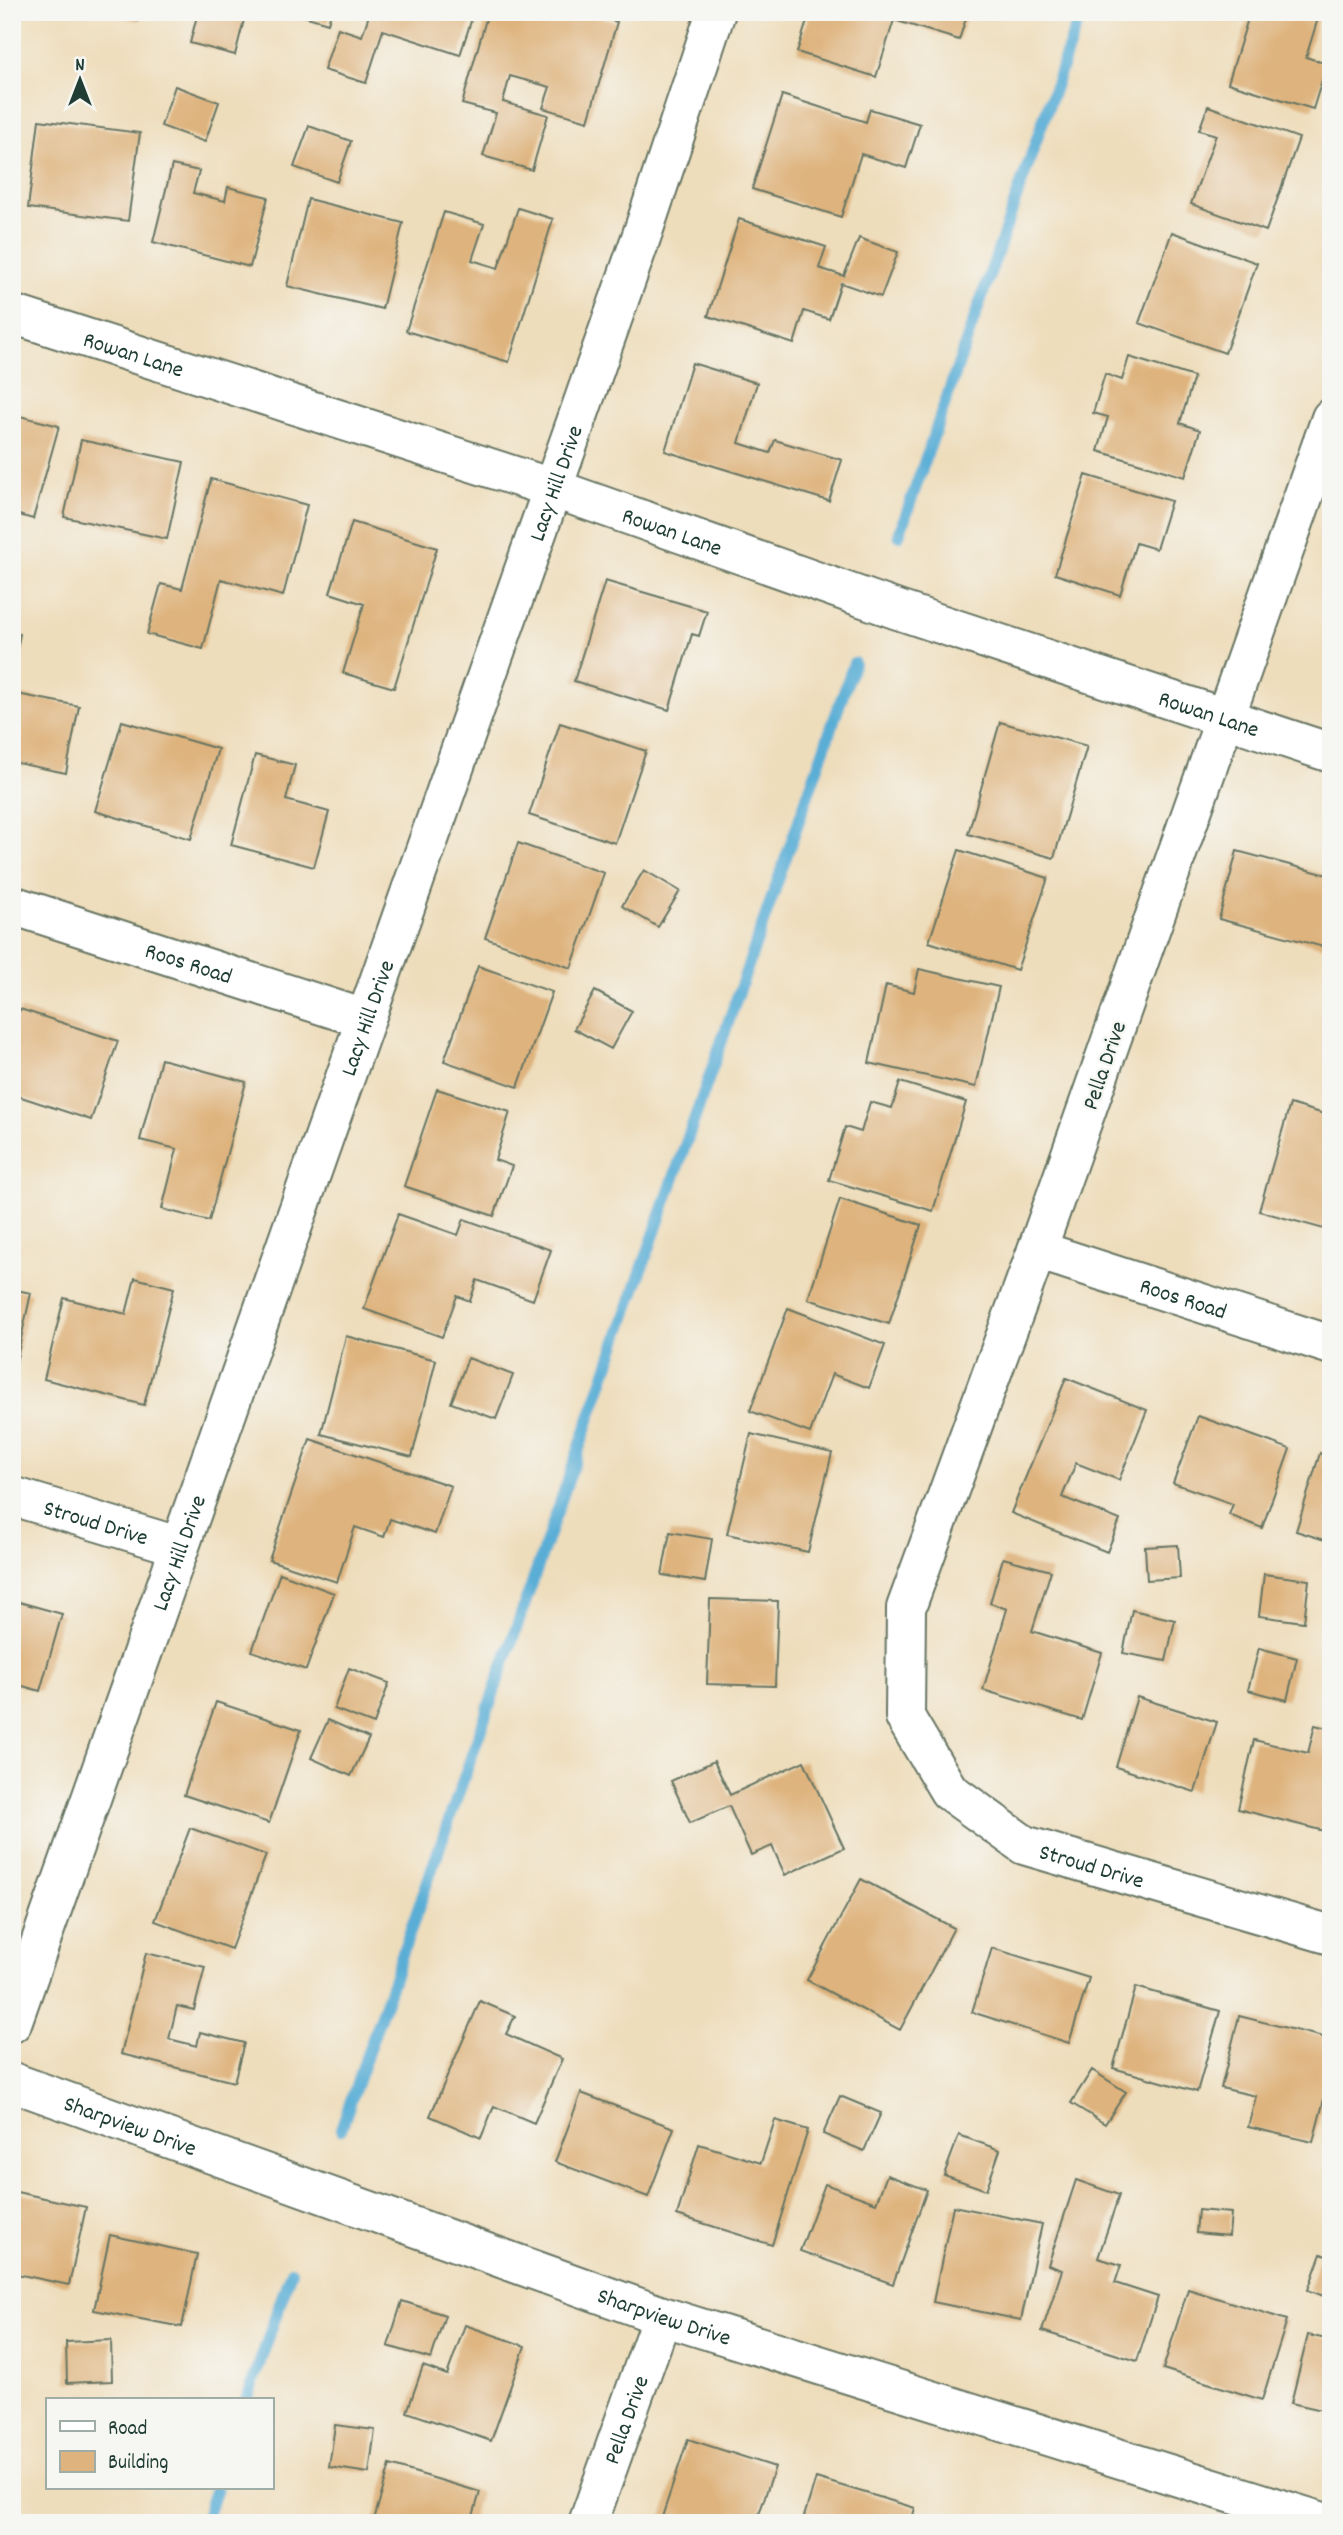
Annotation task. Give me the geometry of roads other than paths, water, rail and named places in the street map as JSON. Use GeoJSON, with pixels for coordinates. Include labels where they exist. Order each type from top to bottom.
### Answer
{"type":"FeatureCollection","features":[{"type":"Feature","properties":{"kind":"street","name":"Lacy Hill Drive"},"geometry":{"type":"LineString","coordinates":[[12,2023],[643,232],[716,12]]}},
{"type":"Feature","properties":{"kind":"street","name":"Rowan Lane"},"geometry":{"type":"LineString","coordinates":[[12,314],[552,488],[885,606],[1331,753]]}},
{"type":"Feature","properties":{"kind":"street","name":"Pella Drive"},"geometry":{"type":"LineString","coordinates":[[905,1717],[906,1608],[1037,1250],[1331,418]]}},
{"type":"Feature","properties":{"kind":"street","name":"Roos Road"},"geometry":{"type":"LineString","coordinates":[[12,905],[365,1019]]}},
{"type":"Feature","properties":{"kind":"street","name":"Roos Road"},"geometry":{"type":"LineString","coordinates":[[1037,1250],[1331,1345]]}},
{"type":"Feature","properties":{"kind":"street","name":"Stroud Drive"},"geometry":{"type":"LineString","coordinates":[[12,1496],[178,1546]]}},
{"type":"Feature","properties":{"kind":"street","name":"Stroud Drive"},"geometry":{"type":"LineString","coordinates":[[905,1717],[949,1791],[1024,1845],[1331,1935]]}},
{"type":"Feature","properties":{"kind":"street","name":"Sharpview Drive"},"geometry":{"type":"LineString","coordinates":[[12,2082],[662,2316],[1326,2523]]}},
{"type":"Feature","properties":{"kind":"street","name":"Pella Drive"},"geometry":{"type":"LineString","coordinates":[[588,2523],[662,2316]]}},
{"type":"Feature","properties":{"kind":"waterway"},"geometry":{"type":"LineString","coordinates":[[899,535],[1081,12]]}},
{"type":"Feature","properties":{"kind":"waterway"},"geometry":{"type":"LineString","coordinates":[[341,2129],[854,663]]}},
{"type":"Feature","properties":{"kind":"waterway"},"geometry":{"type":"LineString","coordinates":[[248,2398],[291,2271]]}},
{"type":"Feature","properties":{"kind":"waterway"},"geometry":{"type":"LineString","coordinates":[[204,2523],[215,2490]]}}]}
